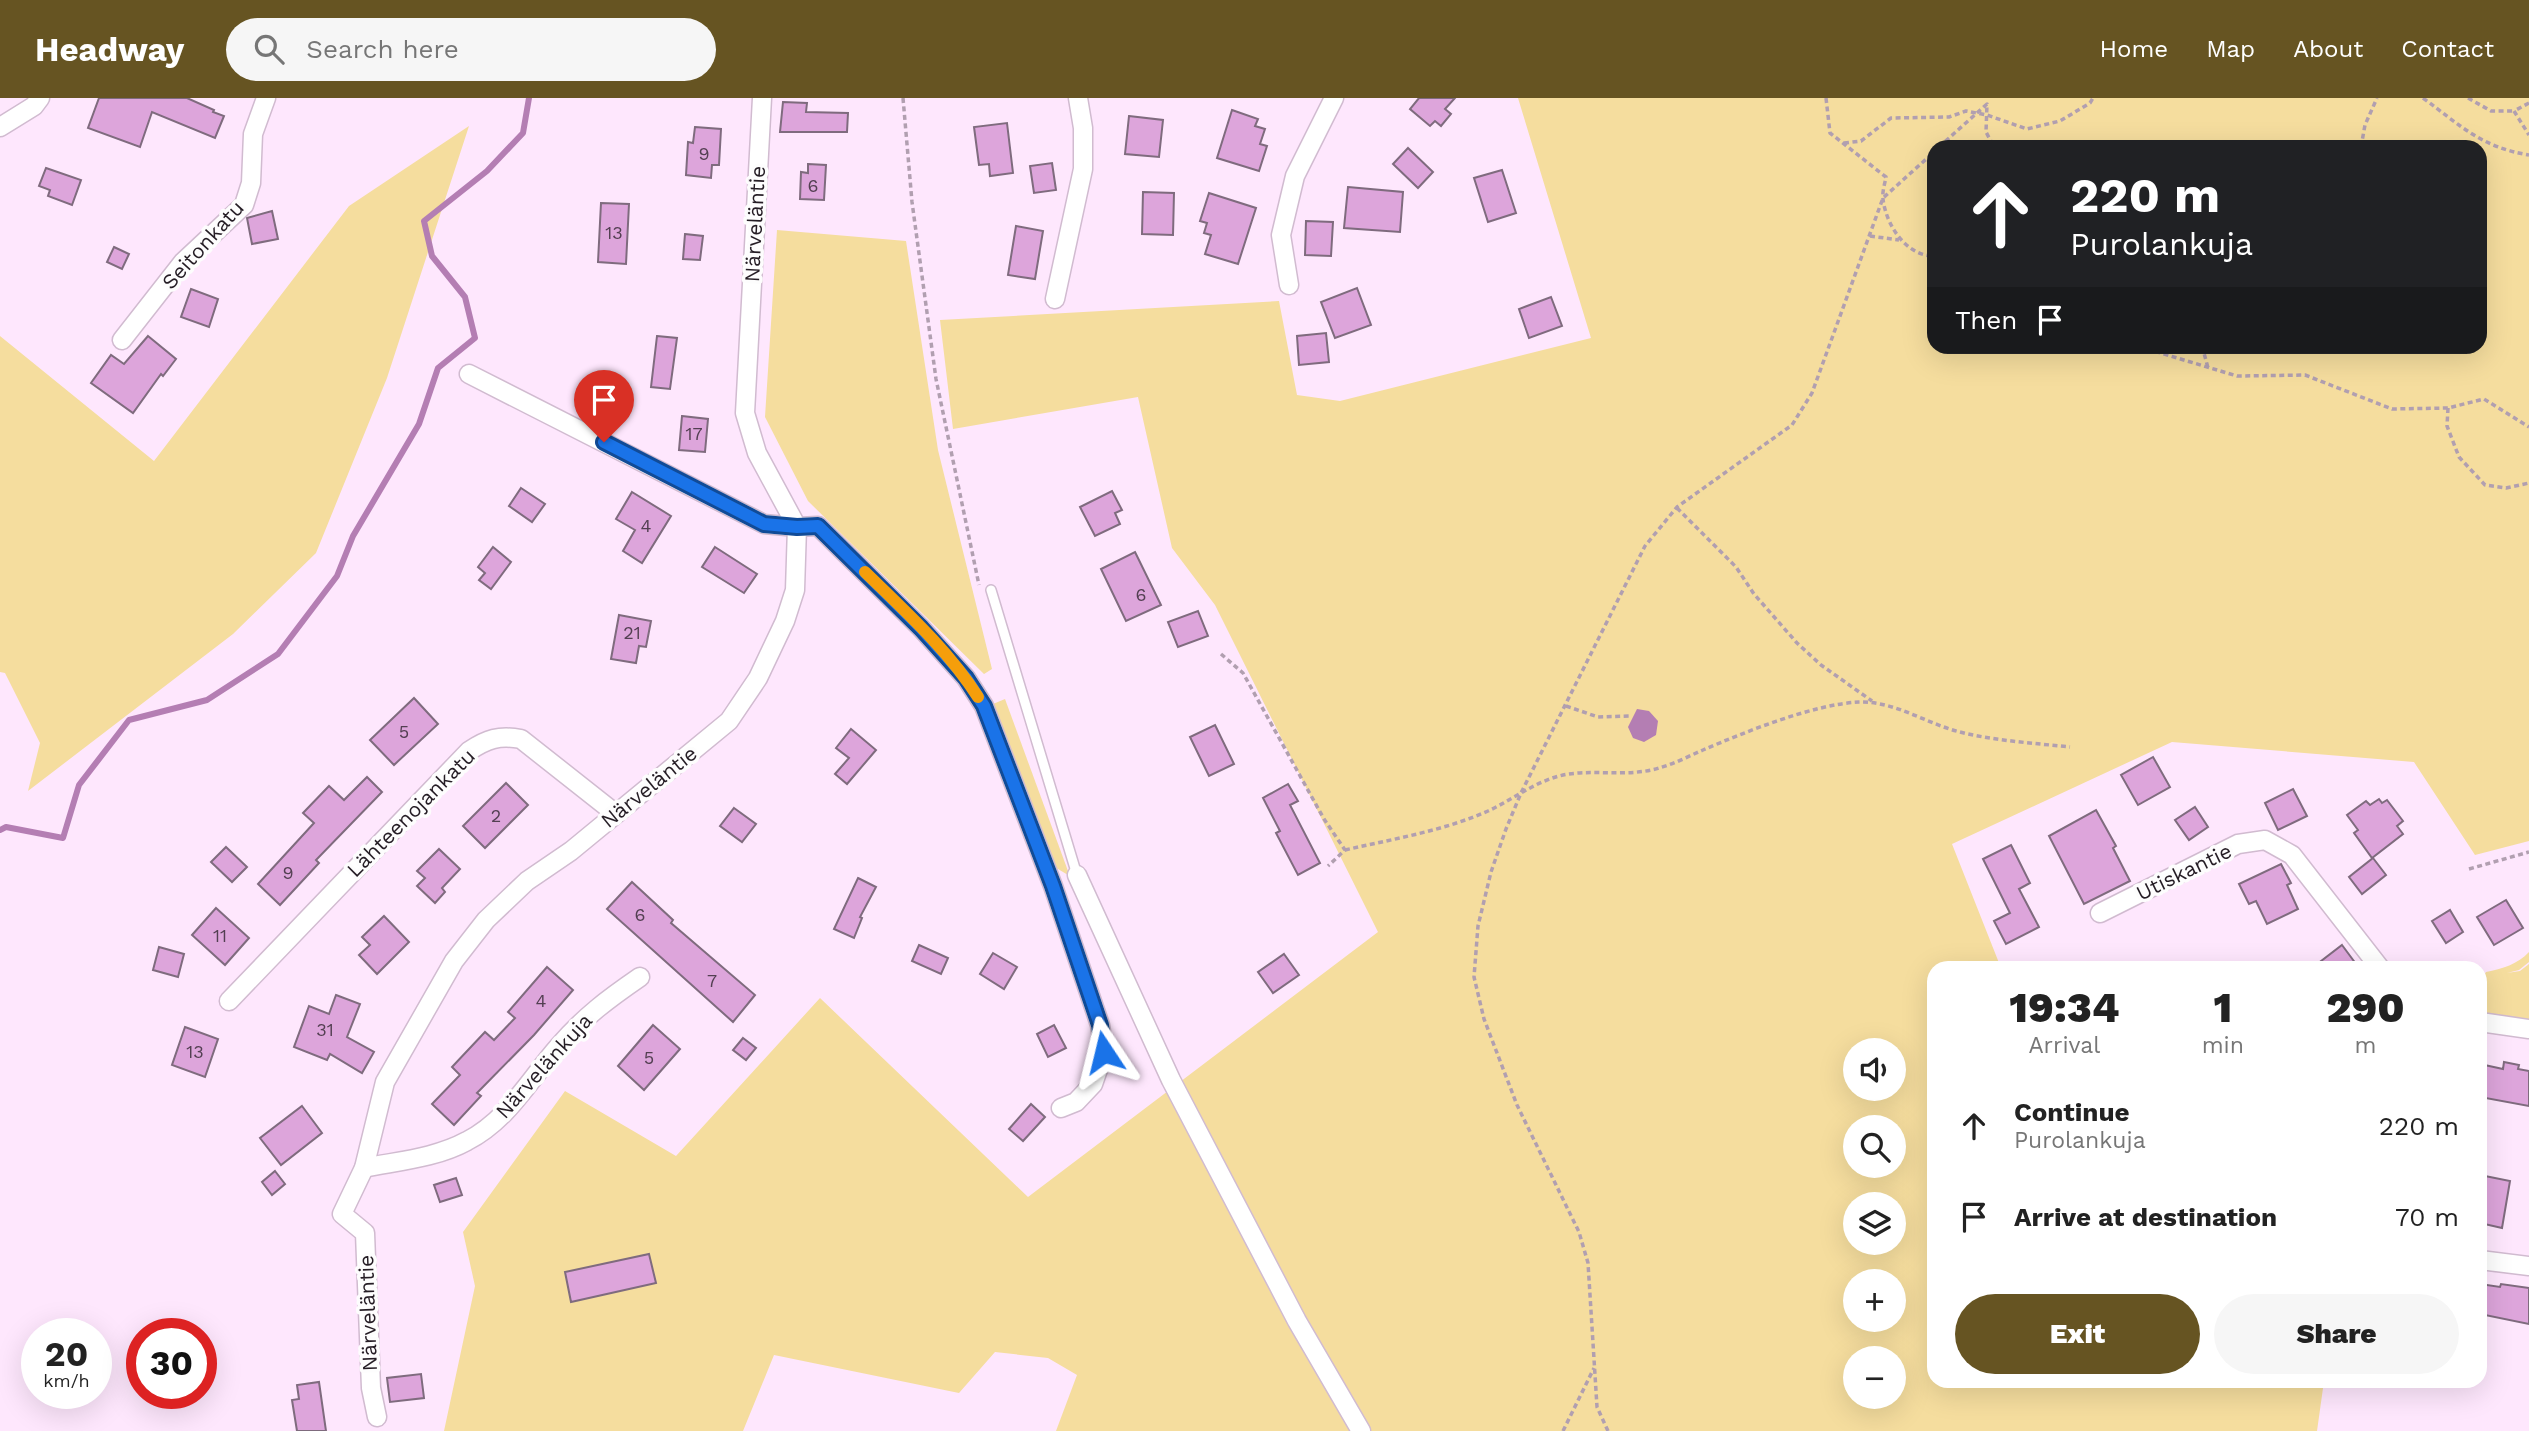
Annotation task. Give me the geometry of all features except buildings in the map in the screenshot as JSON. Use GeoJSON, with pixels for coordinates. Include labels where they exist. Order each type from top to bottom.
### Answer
{"type":"FeatureCollection","features":[{"type":"Feature","properties":{"kind":"street"},"geometry":{"type":"LineString","coordinates":[[0,127],[34,106],[40,98]]}},
{"type":"Feature","properties":{"kind":"street","name":"Seitonkatu"},"geometry":{"type":"LineString","coordinates":[[122,340],[183,262],[244,205],[251,183],[253,134],[266,98]]}},
{"type":"Feature","properties":{"kind":"street","name":"Närveläntie"},"geometry":{"type":"LineString","coordinates":[[377,1417],[371,1388],[365,1233],[342,1214],[364,1168],[385,1082],[454,961],[486,920],[527,881],[571,850],[729,721],[758,678],[785,621],[795,590],[797,527],[757,453],[745,413],[762,98]]}},
{"type":"Feature","properties":{"kind":"street"},"geometry":{"type":"LineString","coordinates":[[1055,299],[1083,169],[1083,128],[1078,98]]}},
{"type":"Feature","properties":{"kind":"street"},"geometry":{"type":"LineString","coordinates":[[1289,285],[1281,235],[1295,176],[1334,98]]}},
{"type":"Feature","properties":{"kind":"street"},"geometry":{"type":"LineString","coordinates":[[469,374],[764,524],[818,526],[921,628],[966,678],[984,706],[1053,886],[1100,1025],[1104,1052],[1093,1084],[1076,1102],[1061,1108]]}},
{"type":"Feature","properties":{"kind":"street","name":"Lähteenojankatu"},"geometry":{"type":"LineString","coordinates":[[229,1001],[469,751],[489,738],[506,736],[521,739],[616,814]]}},
{"type":"Feature","properties":{"kind":"street","name":"Utiskantie"},"geometry":{"type":"LineString","coordinates":[[2100,913],[2238,844],[2265,840],[2292,855],[2375,961]]}},
{"type":"Feature","properties":{"kind":"street"},"geometry":{"type":"LineString","coordinates":[[1077,876],[1171,1080],[1297,1321],[1361,1431]]}},
{"type":"Feature","properties":{"kind":"street","name":"Närvelänkuja"},"geometry":{"type":"LineString","coordinates":[[364,1168],[435,1154],[467,1141],[502,1118],[559,1047],[593,1011],[640,977]]}},
{"type":"Feature","properties":{"kind":"street"},"geometry":{"type":"LineString","coordinates":[[2487,1023],[2529,1029]]}},
{"type":"Feature","properties":{"kind":"street"},"geometry":{"type":"LineString","coordinates":[[2487,1261],[2529,1266]]}},
{"type":"Feature","properties":{"kind":"lane"},"geometry":{"type":"LineString","coordinates":[[991,590],[1077,876]]}},
{"type":"Feature","properties":{"kind":"path"},"geometry":{"type":"LineString","coordinates":[[903,98],[912,202],[936,379],[981,592]]}},
{"type":"Feature","properties":{"kind":"path"},"geometry":{"type":"LineString","coordinates":[[1608,1431],[1597,1408],[1588,1264],[1579,1232],[1517,1105],[1484,1019],[1474,977],[1478,926],[1491,872],[1521,793],[1645,546],[1677,507],[1792,425],[1812,393],[1870,236],[1883,198],[1886,177],[1830,133],[1826,98]]}},
{"type":"Feature","properties":{"kind":"path"},"geometry":{"type":"LineString","coordinates":[[1989,98],[1986,132],[1990,140]]}},
{"type":"Feature","properties":{"kind":"path"},"geometry":{"type":"LineString","coordinates":[[1844,143],[1861,141],[1891,118],[1949,117],[1966,111],[1978,112],[2027,129],[2060,121],[2090,103],[2093,98]]}},
{"type":"Feature","properties":{"kind":"path"},"geometry":{"type":"LineString","coordinates":[[2362,140],[2365,125],[2377,98]]}},
{"type":"Feature","properties":{"kind":"path"},"geometry":{"type":"LineString","coordinates":[[2423,98],[2481,140]]}},
{"type":"Feature","properties":{"kind":"path"},"geometry":{"type":"LineString","coordinates":[[2468,98],[2491,111],[2514,111],[2529,103]]}},
{"type":"Feature","properties":{"kind":"path"},"geometry":{"type":"LineString","coordinates":[[1947,140],[1987,104]]}},
{"type":"Feature","properties":{"kind":"path"},"geometry":{"type":"LineString","coordinates":[[2514,111],[2529,135]]}},
{"type":"Feature","properties":{"kind":"path"},"geometry":{"type":"LineString","coordinates":[[2487,143],[2503,151],[2529,155]]}},
{"type":"Feature","properties":{"kind":"path"},"geometry":{"type":"LineString","coordinates":[[1883,198],[1927,158]]}},
{"type":"Feature","properties":{"kind":"path"},"geometry":{"type":"LineString","coordinates":[[1883,198],[1899,240]]}},
{"type":"Feature","properties":{"kind":"path"},"geometry":{"type":"LineString","coordinates":[[1870,236],[1899,240],[1927,256]]}},
{"type":"Feature","properties":{"kind":"path"},"geometry":{"type":"LineString","coordinates":[[2164,354],[2237,376],[2305,375],[2392,409],[2448,408],[2484,399],[2529,427]]}},
{"type":"Feature","properties":{"kind":"path"},"geometry":{"type":"LineString","coordinates":[[2204,354],[2208,368]]}},
{"type":"Feature","properties":{"kind":"path"},"geometry":{"type":"LineString","coordinates":[[2448,408],[2447,426],[2459,457],[2485,485],[2506,488],[2529,483]]}},
{"type":"Feature","properties":{"kind":"path"},"geometry":{"type":"LineString","coordinates":[[1677,507],[1736,567],[1754,594],[1797,643],[1821,665],[1874,702],[1958,732],[2070,747]]}},
{"type":"Feature","properties":{"kind":"path"},"geometry":{"type":"LineString","coordinates":[[1221,654],[1243,673],[1324,819],[1345,850]]}},
{"type":"Feature","properties":{"kind":"path"},"geometry":{"type":"LineString","coordinates":[[1328,866],[1345,850],[1420,834],[1455,823],[1489,811],[1542,781],[1563,775],[1634,773],[1659,768],[1747,731],[1821,709],[1856,702],[1874,702]]}},
{"type":"Feature","properties":{"kind":"path"},"geometry":{"type":"LineString","coordinates":[[1566,706],[1598,717],[1631,716]]}},
{"type":"Feature","properties":{"kind":"path"},"geometry":{"type":"LineString","coordinates":[[2469,869],[2529,852]]}},
{"type":"Feature","properties":{"kind":"path"},"geometry":{"type":"LineString","coordinates":[[1563,1431],[1594,1366]]}},
{"type":"Feature","properties":{"kind":"shaded area"},"geometry":{"type":"Polygon","coordinates":[[[1518,98],[2529,98],[2529,841],[2475,855],[2414,762],[2172,742],[1952,844],[1998,961],[1927,961],[1927,1388],[2323,1388],[2317,1431],[1056,1431],[1077,1375],[1048,1358],[995,1352],[959,1393],[774,1355],[743,1431],[444,1431],[475,1286],[463,1232],[565,1091],[676,1156],[820,998],[1028,1197],[1378,932],[1215,605],[1172,548],[1138,397],[953,429],[940,320],[1279,301],[1297,395],[1340,401],[1591,338],[1518,98]]]}},
{"type":"Feature","properties":{"kind":"shaded area"},"geometry":{"type":"Polygon","coordinates":[[[469,126],[387,378],[316,553],[233,634],[28,791],[40,743],[5,673],[0,672],[0,336],[154,461],[349,206],[469,126]]]}},
{"type":"Feature","properties":{"kind":"shaded area"},"geometry":{"type":"Polygon","coordinates":[[[777,230],[906,241],[938,450],[992,669],[984,674],[808,501],[765,417],[777,230]]]}},
{"type":"Feature","properties":{"kind":"shaded area"},"geometry":{"type":"Polygon","coordinates":[[[1005,699],[1068,875],[1053,866],[993,704],[1005,699]]]}},
{"type":"Feature","properties":{"kind":"shaded area"},"geometry":{"type":"Polygon","coordinates":[[[1637,709],[1649,711],[1658,721],[1656,735],[1644,742],[1633,738],[1628,727],[1637,709]]]}},
{"type":"Feature","properties":{"kind":"shaded area"},"geometry":{"type":"Polygon","coordinates":[[[2529,952],[2529,962],[2519,970],[2507,973],[2520,971],[2529,964],[2529,1022],[2487,1015],[2487,972],[2520,960],[2529,952]]]}},
{"type":"Feature","properties":{"kind":"waterway"},"geometry":{"type":"LineString","coordinates":[[0,830],[6,827],[63,838],[79,785],[129,720],[207,700],[278,654],[337,576],[353,536],[419,424],[438,368],[475,338],[465,297],[432,256],[424,221],[487,171],[523,133],[529,98]]}},
{"type":"Feature","properties":{"kind":"slow traffic"},"geometry":{"type":"LineString","coordinates":[[865,572],[951,661],[978,697]]}},
{"type":"Feature","properties":{"kind":"route"},"geometry":{"type":"LineString","coordinates":[[604,442],[764,524],[818,526],[921,628],[966,678],[984,706],[1053,886],[1100,1025],[1104,1052]]}}]}
